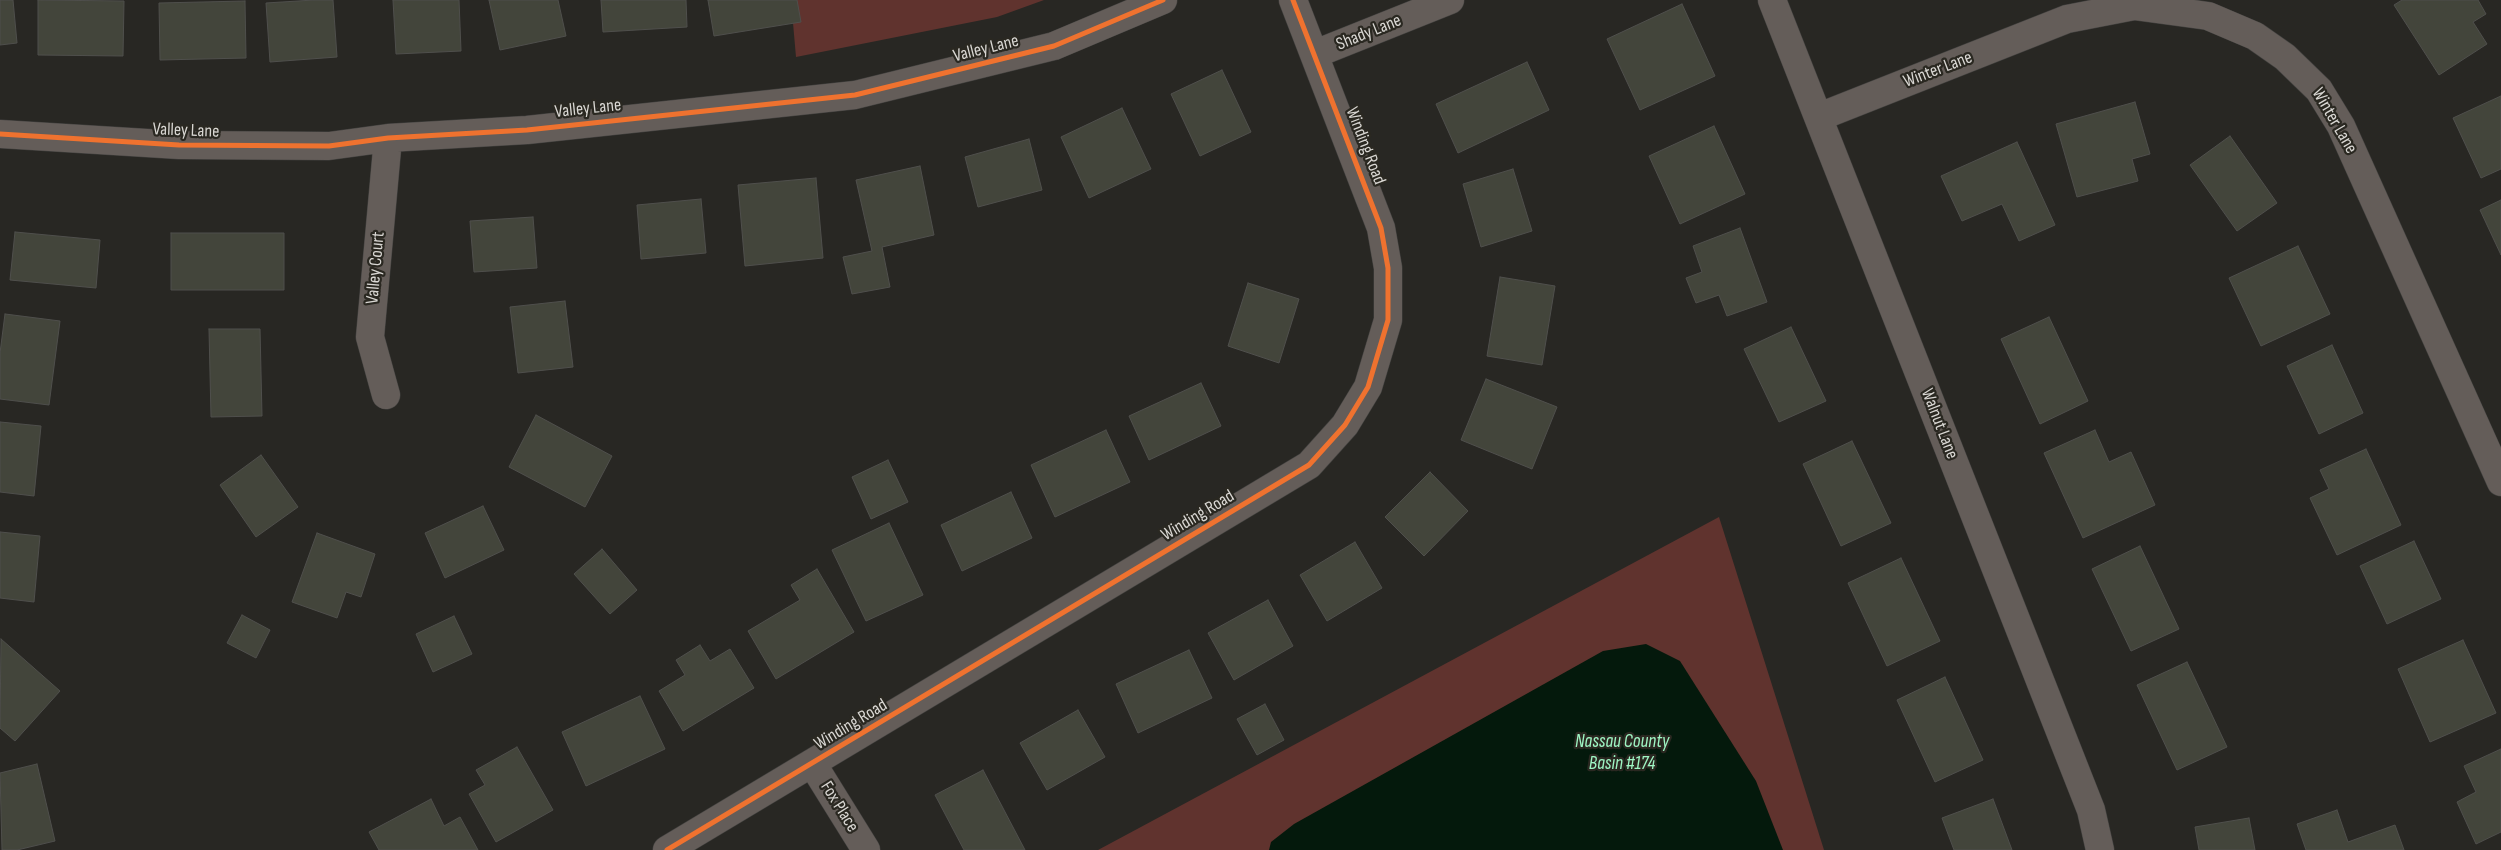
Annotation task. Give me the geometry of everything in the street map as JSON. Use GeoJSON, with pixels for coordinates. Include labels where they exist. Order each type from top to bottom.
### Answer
{"type":"FeatureCollection","features":[{"type":"Feature","properties":{"kind":"street","name":"Valley Lane"},"geometry":{"type":"LineString","coordinates":[[0,134],[179,146],[329,146],[388,138],[527,130],[855,95],[1054,46],[1164,0]]}},
{"type":"Feature","properties":{"kind":"street","name":"Winding Road"},"geometry":{"type":"LineString","coordinates":[[667,850],[1308,465],[1345,425],[1368,387],[1388,320],[1388,268],[1381,228],[1293,0]]}},
{"type":"Feature","properties":{"kind":"street","name":"Shady Lane"},"geometry":{"type":"LineString","coordinates":[[1315,54],[1450,0]]}},
{"type":"Feature","properties":{"kind":"street","name":"Walnut Lane"},"geometry":{"type":"LineString","coordinates":[[1772,0],[2091,810],[2100,850]]}},
{"type":"Feature","properties":{"kind":"street","name":"Winter Lane"},"geometry":{"type":"LineString","coordinates":[[1819,117],[2067,19],[2134,6],[2208,16],[2255,36],[2286,57],[2319,90],[2341,126],[2501,482]]}},
{"type":"Feature","properties":{"kind":"street","name":"Valley Court"},"geometry":{"type":"LineString","coordinates":[[386,395],[370,337],[388,138]]}},
{"type":"Feature","properties":{"kind":"street","name":"Fox Place"},"geometry":{"type":"LineString","coordinates":[[812,764],[866,850]]}},
{"type":"Feature","properties":{"kind":"shaded area"},"geometry":{"type":"Polygon","coordinates":[[[791,0],[1044,0],[997,17],[796,57],[791,0]]]}},
{"type":"Feature","properties":{"kind":"shaded area"},"geometry":{"type":"Polygon","coordinates":[[[1719,517],[1824,850],[1098,850],[1719,517]]]}},
{"type":"Feature","properties":{"kind":"water","name":"Nassau County Basin #174"},"geometry":{"type":"Polygon","coordinates":[[[1646,644],[1680,661],[1756,781],[1783,850],[1269,850],[1271,842],[1294,824],[1603,651],[1646,644]]]}},
{"type":"Feature","properties":{"kind":"building"},"geometry":{"type":"Polygon","coordinates":[[[0,0],[13,0],[17,43],[0,45],[0,0]]]}},
{"type":"Feature","properties":{"kind":"building"},"geometry":{"type":"Polygon","coordinates":[[[38,0],[124,1],[123,56],[38,55],[38,0]]]}},
{"type":"Feature","properties":{"kind":"building"},"geometry":{"type":"Polygon","coordinates":[[[333,0],[337,57],[270,62],[266,3],[333,0]]]}},
{"type":"Feature","properties":{"kind":"building"},"geometry":{"type":"Polygon","coordinates":[[[393,0],[459,0],[461,51],[396,54],[393,0]]]}},
{"type":"Feature","properties":{"kind":"building"},"geometry":{"type":"Polygon","coordinates":[[[489,0],[558,0],[566,36],[500,50],[489,0]]]}},
{"type":"Feature","properties":{"kind":"building"},"geometry":{"type":"Polygon","coordinates":[[[601,0],[686,0],[687,27],[603,32],[601,0]]]}},
{"type":"Feature","properties":{"kind":"building"},"geometry":{"type":"Polygon","coordinates":[[[708,0],[797,0],[801,22],[714,36],[708,0]]]}},
{"type":"Feature","properties":{"kind":"building"},"geometry":{"type":"Polygon","coordinates":[[[2402,0],[2478,0],[2486,14],[2473,22],[2487,44],[2439,75],[2394,5],[2402,0]]]}},
{"type":"Feature","properties":{"kind":"building"},"geometry":{"type":"Polygon","coordinates":[[[245,1],[246,58],[160,60],[159,3],[245,1]]]}},
{"type":"Feature","properties":{"kind":"building"},"geometry":{"type":"Polygon","coordinates":[[[1682,4],[1715,76],[1640,110],[1607,39],[1682,4]]]}},
{"type":"Feature","properties":{"kind":"building"},"geometry":{"type":"Polygon","coordinates":[[[1527,62],[1549,110],[1458,153],[1436,104],[1527,62]]]}},
{"type":"Feature","properties":{"kind":"building"},"geometry":{"type":"Polygon","coordinates":[[[1222,70],[1251,132],[1200,156],[1171,94],[1222,70]]]}},
{"type":"Feature","properties":{"kind":"building"},"geometry":{"type":"Polygon","coordinates":[[[2501,96],[2501,169],[2481,178],[2453,118],[2501,96]]]}},
{"type":"Feature","properties":{"kind":"building"},"geometry":{"type":"Polygon","coordinates":[[[2135,102],[2150,154],[2132,159],[2138,181],[2077,197],[2056,124],[2135,102]]]}},
{"type":"Feature","properties":{"kind":"building"},"geometry":{"type":"Polygon","coordinates":[[[1122,108],[1151,169],[1089,198],[1061,137],[1122,108]]]}},
{"type":"Feature","properties":{"kind":"building"},"geometry":{"type":"Polygon","coordinates":[[[1714,126],[1745,194],[1680,224],[1649,156],[1714,126]]]}},
{"type":"Feature","properties":{"kind":"building"},"geometry":{"type":"Polygon","coordinates":[[[2230,136],[2277,203],[2237,231],[2190,165],[2230,136]]]}},
{"type":"Feature","properties":{"kind":"building"},"geometry":{"type":"Polygon","coordinates":[[[1029,139],[1042,190],[978,207],[965,157],[1029,139]]]}},
{"type":"Feature","properties":{"kind":"building"},"geometry":{"type":"Polygon","coordinates":[[[2017,142],[2055,225],[2019,241],[2002,204],[1962,221],[1941,176],[2017,142]]]}},
{"type":"Feature","properties":{"kind":"building"},"geometry":{"type":"Polygon","coordinates":[[[920,166],[934,235],[882,247],[890,287],[852,294],[843,257],[872,251],[856,180],[920,166]]]}},
{"type":"Feature","properties":{"kind":"building"},"geometry":{"type":"Polygon","coordinates":[[[1513,169],[1532,231],[1481,247],[1463,184],[1513,169]]]}},
{"type":"Feature","properties":{"kind":"building"},"geometry":{"type":"Polygon","coordinates":[[[816,178],[823,258],[745,266],[738,185],[816,178]]]}},
{"type":"Feature","properties":{"kind":"building"},"geometry":{"type":"Polygon","coordinates":[[[701,199],[706,253],[641,259],[637,205],[701,199]]]}},
{"type":"Feature","properties":{"kind":"building"},"geometry":{"type":"Polygon","coordinates":[[[2501,200],[2501,255],[2480,210],[2501,200]]]}},
{"type":"Feature","properties":{"kind":"building"},"geometry":{"type":"Polygon","coordinates":[[[533,217],[537,268],[474,272],[470,221],[533,217]]]}},
{"type":"Feature","properties":{"kind":"building"},"geometry":{"type":"Polygon","coordinates":[[[1740,228],[1767,302],[1727,316],[1719,295],[1696,303],[1686,278],[1702,272],[1693,246],[1740,228]]]}},
{"type":"Feature","properties":{"kind":"building"},"geometry":{"type":"Polygon","coordinates":[[[15,232],[100,240],[96,288],[10,280],[15,232]]]}},
{"type":"Feature","properties":{"kind":"building"},"geometry":{"type":"Polygon","coordinates":[[[171,233],[284,233],[284,290],[171,290],[171,233]]]}},
{"type":"Feature","properties":{"kind":"building"},"geometry":{"type":"Polygon","coordinates":[[[2298,246],[2330,314],[2261,346],[2229,278],[2298,246]]]}},
{"type":"Feature","properties":{"kind":"building"},"geometry":{"type":"Polygon","coordinates":[[[1500,277],[1555,286],[1542,365],[1487,356],[1500,277]]]}},
{"type":"Feature","properties":{"kind":"building"},"geometry":{"type":"Polygon","coordinates":[[[1248,283],[1299,299],[1279,363],[1228,346],[1248,283]]]}},
{"type":"Feature","properties":{"kind":"building"},"geometry":{"type":"Polygon","coordinates":[[[565,301],[573,367],[518,373],[510,307],[565,301]]]}},
{"type":"Feature","properties":{"kind":"building"},"geometry":{"type":"Polygon","coordinates":[[[5,314],[60,321],[49,405],[0,399],[0,353],[5,314]]]}},
{"type":"Feature","properties":{"kind":"building"},"geometry":{"type":"Polygon","coordinates":[[[2049,317],[2088,401],[2040,424],[2001,339],[2049,317]]]}},
{"type":"Feature","properties":{"kind":"building"},"geometry":{"type":"Polygon","coordinates":[[[1791,327],[1826,401],[1779,422],[1744,349],[1791,327]]]}},
{"type":"Feature","properties":{"kind":"building"},"geometry":{"type":"Polygon","coordinates":[[[209,329],[260,329],[262,416],[211,417],[209,329]]]}},
{"type":"Feature","properties":{"kind":"building"},"geometry":{"type":"Polygon","coordinates":[[[2332,345],[2363,413],[2319,434],[2287,366],[2332,345]]]}},
{"type":"Feature","properties":{"kind":"building"},"geometry":{"type":"Polygon","coordinates":[[[1486,379],[1557,407],[1532,469],[1461,440],[1486,379]]]}},
{"type":"Feature","properties":{"kind":"building"},"geometry":{"type":"Polygon","coordinates":[[[1201,383],[1221,426],[1149,460],[1129,416],[1201,383]]]}},
{"type":"Feature","properties":{"kind":"building"},"geometry":{"type":"Polygon","coordinates":[[[536,415],[612,456],[585,507],[509,467],[536,415]]]}},
{"type":"Feature","properties":{"kind":"building"},"geometry":{"type":"Polygon","coordinates":[[[0,422],[41,426],[34,496],[0,492],[0,422]]]}},
{"type":"Feature","properties":{"kind":"building"},"geometry":{"type":"Polygon","coordinates":[[[1106,430],[1130,482],[1055,517],[1031,465],[1106,430]]]}},
{"type":"Feature","properties":{"kind":"building"},"geometry":{"type":"Polygon","coordinates":[[[2095,430],[2109,462],[2131,452],[2155,505],[2083,538],[2044,453],[2095,430]]]}},
{"type":"Feature","properties":{"kind":"building"},"geometry":{"type":"Polygon","coordinates":[[[1852,441],[1891,523],[1841,546],[1803,464],[1852,441]]]}},
{"type":"Feature","properties":{"kind":"building"},"geometry":{"type":"Polygon","coordinates":[[[2366,449],[2401,525],[2337,555],[2310,498],[2329,489],[2320,470],[2366,449]]]}},
{"type":"Feature","properties":{"kind":"building"},"geometry":{"type":"Polygon","coordinates":[[[261,455],[298,507],[256,537],[220,485],[261,455]]]}},
{"type":"Feature","properties":{"kind":"building"},"geometry":{"type":"Polygon","coordinates":[[[888,460],[908,502],[871,519],[852,477],[888,460]]]}},
{"type":"Feature","properties":{"kind":"building"},"geometry":{"type":"Polygon","coordinates":[[[1430,472],[1468,511],[1424,556],[1385,517],[1430,472]]]}},
{"type":"Feature","properties":{"kind":"building"},"geometry":{"type":"Polygon","coordinates":[[[1011,492],[1032,538],[962,571],[941,525],[1011,492]]]}},
{"type":"Feature","properties":{"kind":"building"},"geometry":{"type":"Polygon","coordinates":[[[483,506],[504,550],[445,578],[425,533],[483,506]]]}},
{"type":"Feature","properties":{"kind":"building"},"geometry":{"type":"Polygon","coordinates":[[[889,523],[923,595],[866,621],[832,550],[889,523]]]}},
{"type":"Feature","properties":{"kind":"building"},"geometry":{"type":"Polygon","coordinates":[[[0,532],[40,536],[34,602],[0,598],[0,532]]]}},
{"type":"Feature","properties":{"kind":"building"},"geometry":{"type":"Polygon","coordinates":[[[317,533],[375,554],[361,597],[346,592],[337,618],[292,602],[317,533]]]}},
{"type":"Feature","properties":{"kind":"building"},"geometry":{"type":"Polygon","coordinates":[[[2414,541],[2441,599],[2387,624],[2360,566],[2414,541]]]}},
{"type":"Feature","properties":{"kind":"building"},"geometry":{"type":"Polygon","coordinates":[[[1355,542],[1382,588],[1327,621],[1300,575],[1355,542]]]}},
{"type":"Feature","properties":{"kind":"building"},"geometry":{"type":"Polygon","coordinates":[[[2140,546],[2179,629],[2131,651],[2092,569],[2140,546]]]}},
{"type":"Feature","properties":{"kind":"building"},"geometry":{"type":"Polygon","coordinates":[[[602,549],[637,590],[610,614],[574,574],[602,549]]]}},
{"type":"Feature","properties":{"kind":"building"},"geometry":{"type":"Polygon","coordinates":[[[1901,558],[1940,641],[1887,666],[1848,583],[1901,558]]]}},
{"type":"Feature","properties":{"kind":"building"},"geometry":{"type":"Polygon","coordinates":[[[817,569],[854,632],[776,679],[748,631],[800,600],[791,585],[817,569]]]}},
{"type":"Feature","properties":{"kind":"building"},"geometry":{"type":"Polygon","coordinates":[[[1268,600],[1293,646],[1234,680],[1208,633],[1268,600]]]}},
{"type":"Feature","properties":{"kind":"building"},"geometry":{"type":"Polygon","coordinates":[[[242,615],[270,630],[256,658],[227,643],[242,615]]]}},
{"type":"Feature","properties":{"kind":"building"},"geometry":{"type":"Polygon","coordinates":[[[454,616],[472,654],[433,672],[416,634],[454,616]]]}},
{"type":"Feature","properties":{"kind":"building"},"geometry":{"type":"Polygon","coordinates":[[[1,639],[60,691],[15,741],[0,728],[1,639]]]}},
{"type":"Feature","properties":{"kind":"building"},"geometry":{"type":"Polygon","coordinates":[[[2463,640],[2496,713],[2430,742],[2398,669],[2463,640]]]}},
{"type":"Feature","properties":{"kind":"building"},"geometry":{"type":"Polygon","coordinates":[[[700,645],[710,661],[730,649],[754,688],[683,731],[659,691],[685,675],[676,660],[700,645]]]}},
{"type":"Feature","properties":{"kind":"building"},"geometry":{"type":"Polygon","coordinates":[[[1189,650],[1212,698],[1138,733],[1116,684],[1189,650]]]}},
{"type":"Feature","properties":{"kind":"building"},"geometry":{"type":"Polygon","coordinates":[[[2187,662],[2227,747],[2177,770],[2137,685],[2187,662]]]}},
{"type":"Feature","properties":{"kind":"building"},"geometry":{"type":"Polygon","coordinates":[[[1945,677],[1983,760],[1935,782],[1897,700],[1945,677]]]}},
{"type":"Feature","properties":{"kind":"building"},"geometry":{"type":"Polygon","coordinates":[[[640,696],[665,749],[586,786],[562,732],[640,696]]]}},
{"type":"Feature","properties":{"kind":"building"},"geometry":{"type":"Polygon","coordinates":[[[1265,704],[1284,740],[1257,755],[1237,719],[1265,704]]]}},
{"type":"Feature","properties":{"kind":"building"},"geometry":{"type":"Polygon","coordinates":[[[1078,710],[1105,757],[1047,790],[1020,743],[1078,710]]]}},
{"type":"Feature","properties":{"kind":"building"},"geometry":{"type":"Polygon","coordinates":[[[517,747],[553,810],[496,842],[469,794],[485,785],[476,770],[517,747]]]}},
{"type":"Feature","properties":{"kind":"building"},"geometry":{"type":"Polygon","coordinates":[[[2501,749],[2501,832],[2476,844],[2457,802],[2476,792],[2464,766],[2501,749]]]}},
{"type":"Feature","properties":{"kind":"building"},"geometry":{"type":"Polygon","coordinates":[[[37,764],[55,841],[17,850],[2,850],[0,773],[37,764]]]}},
{"type":"Feature","properties":{"kind":"building"},"geometry":{"type":"Polygon","coordinates":[[[983,770],[1025,850],[964,850],[935,795],[983,770]]]}},
{"type":"Feature","properties":{"kind":"building"},"geometry":{"type":"Polygon","coordinates":[[[431,799],[444,826],[460,817],[478,850],[379,850],[369,832],[431,799]]]}},
{"type":"Feature","properties":{"kind":"building"},"geometry":{"type":"Polygon","coordinates":[[[1993,799],[2012,850],[1954,850],[1942,818],[1993,799]]]}},
{"type":"Feature","properties":{"kind":"building"},"geometry":{"type":"Polygon","coordinates":[[[2337,810],[2348,842],[2395,825],[2404,850],[2306,850],[2297,824],[2337,810]]]}},
{"type":"Feature","properties":{"kind":"building"},"geometry":{"type":"Polygon","coordinates":[[[2249,818],[2255,850],[2199,850],[2195,827],[2249,818]]]}},
{"type":"Feature","properties":{"kind":"cycle path"},"geometry":{"type":"LineString","coordinates":[[0,134],[179,145],[329,146],[388,138],[527,130],[855,95],[1054,46],[1163,0]]}},
{"type":"Feature","properties":{"kind":"cycle path"},"geometry":{"type":"LineString","coordinates":[[667,850],[1309,465],[1345,425],[1368,387],[1388,320],[1388,268],[1381,228],[1293,0]]}}]}
